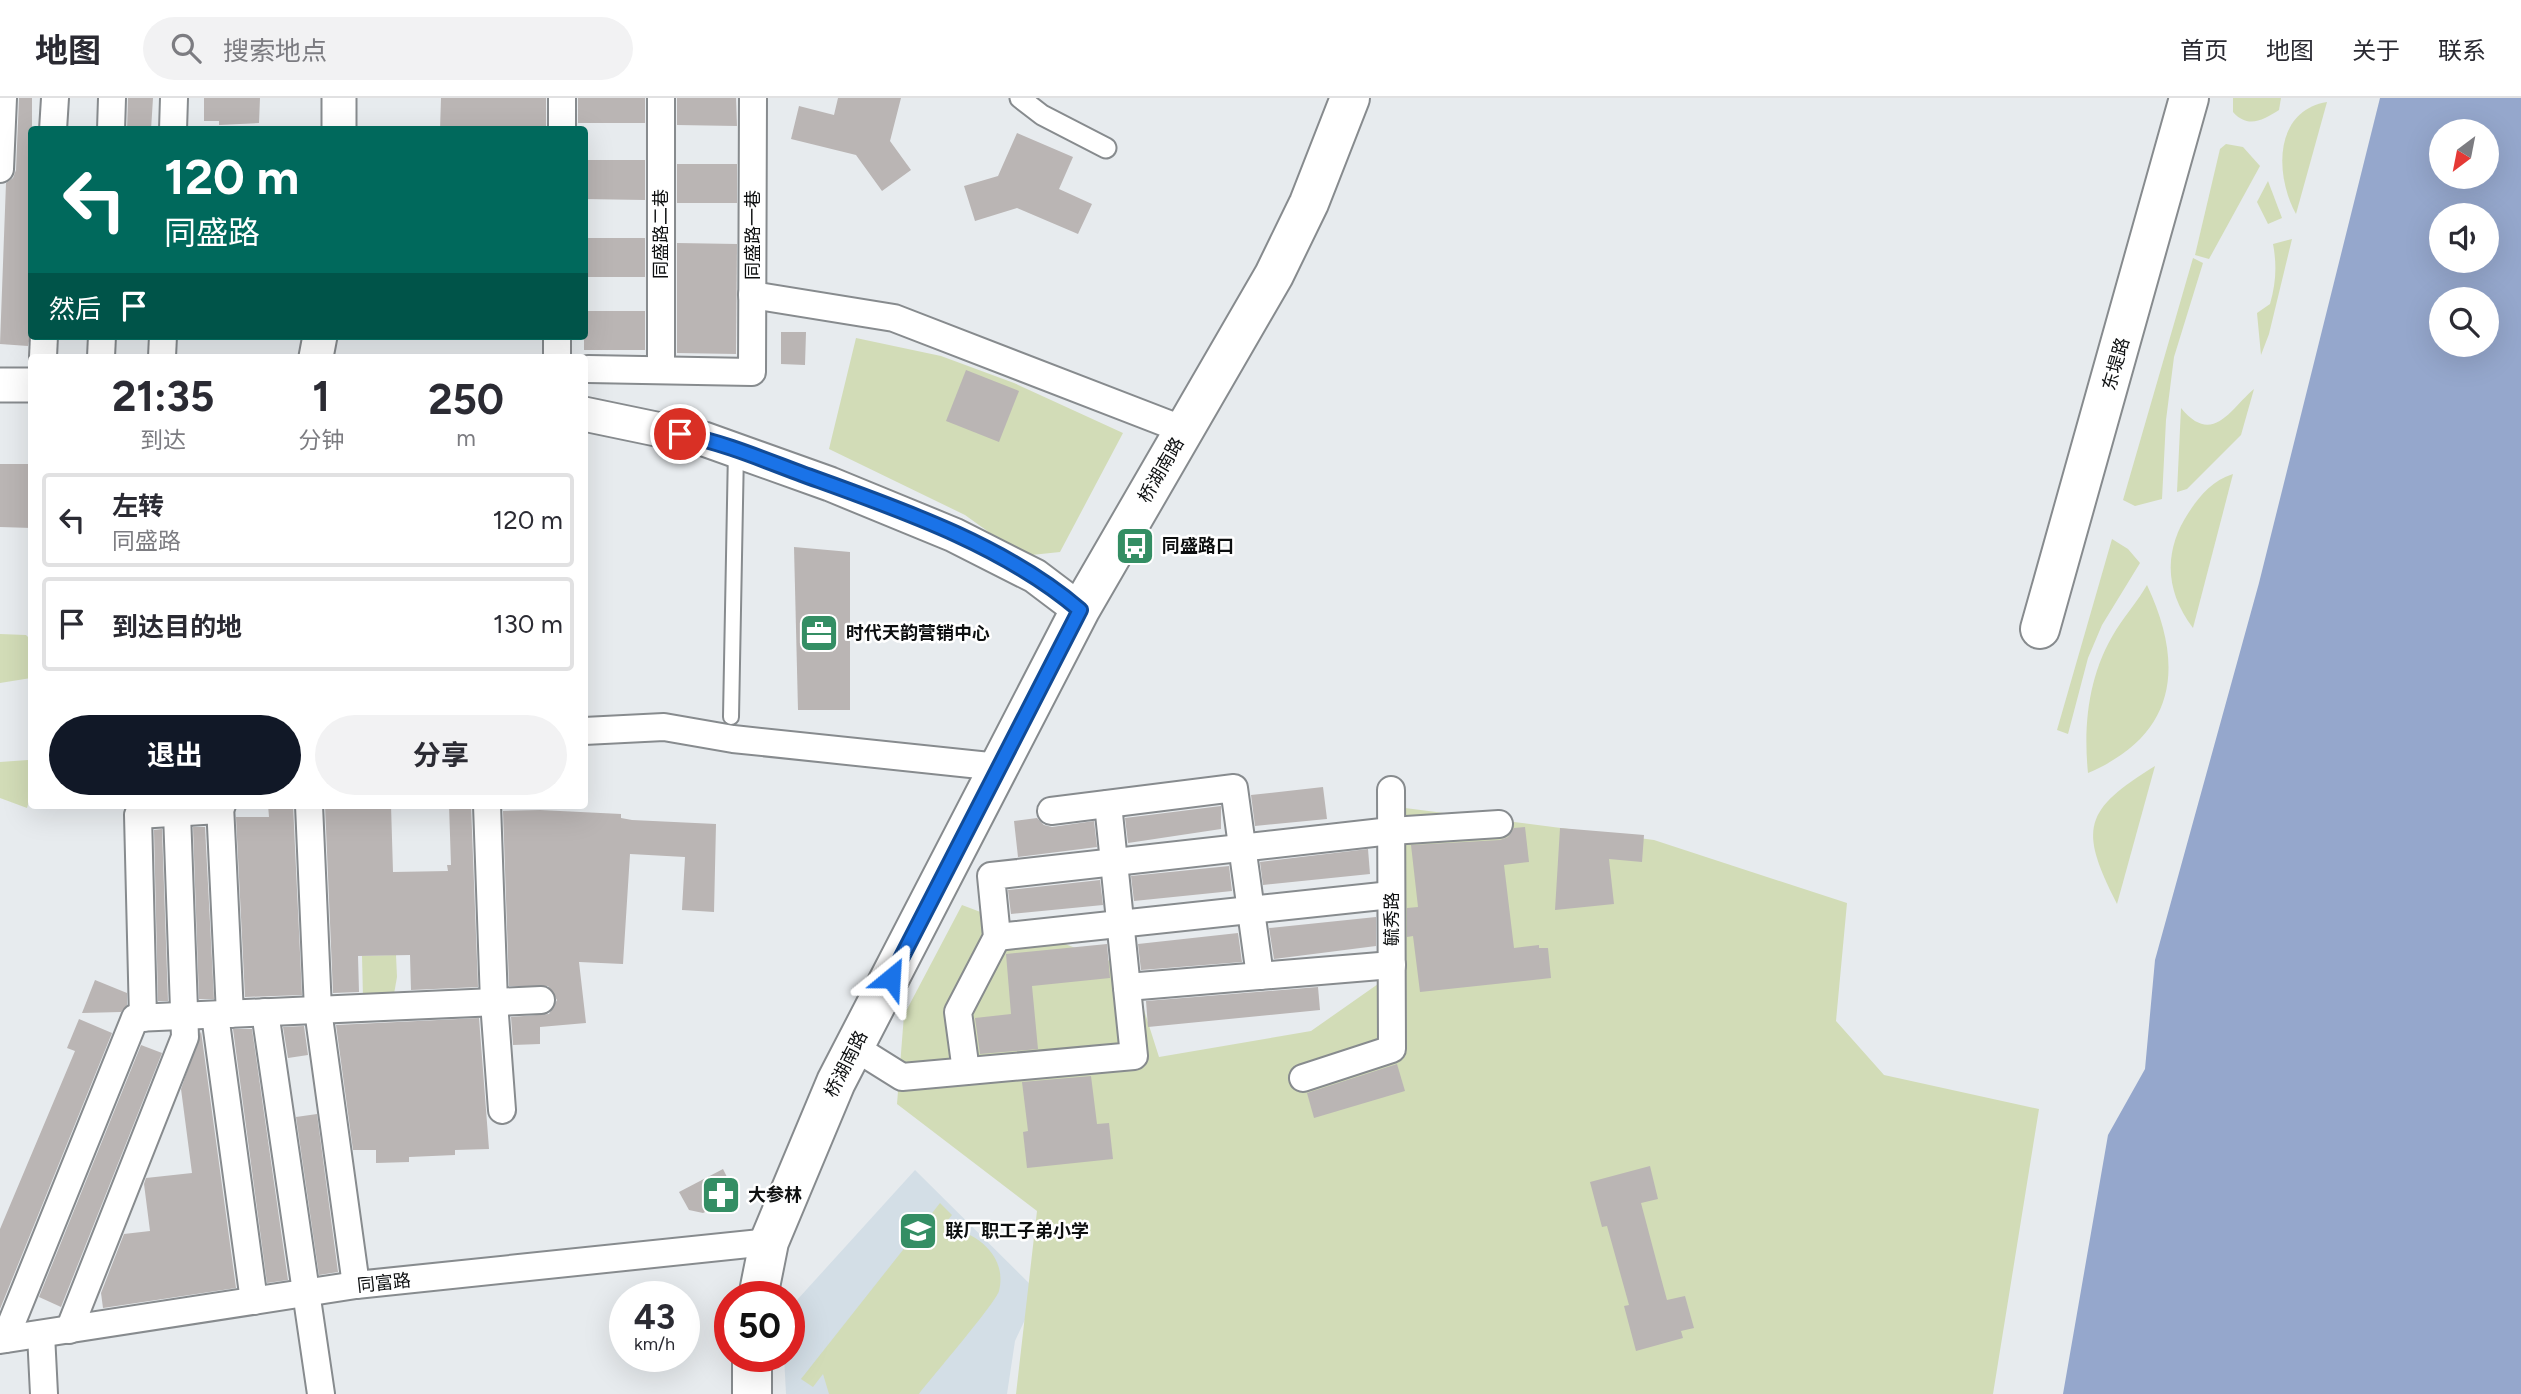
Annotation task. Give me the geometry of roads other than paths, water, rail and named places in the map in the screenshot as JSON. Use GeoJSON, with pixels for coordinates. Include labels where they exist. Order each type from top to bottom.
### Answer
{"type":"FeatureCollection","features":[{"type":"Feature","properties":{"kind":"main road","name":"桥湖南路"},"geometry":{"type":"LineString","coordinates":[[761,1281],[769,1242],[801,1160],[855,1046],[1080,610],[1280,263],[1309,203],[1350,98]]}},
{"type":"Feature","properties":{"kind":"main road","name":"东堤路"},"geometry":{"type":"LineString","coordinates":[[2040,629],[2189,98]]}},
{"type":"Feature","properties":{"kind":"main road"},"geometry":{"type":"LineString","coordinates":[[751,1372],[752,1394]]}},
{"type":"Feature","properties":{"kind":"street"},"geometry":{"type":"LineString","coordinates":[[0,169],[3,98]]}},
{"type":"Feature","properties":{"kind":"street"},"geometry":{"type":"LineString","coordinates":[[53,126],[55,98]]}},
{"type":"Feature","properties":{"kind":"street"},"geometry":{"type":"LineString","coordinates":[[111,126],[112,98]]}},
{"type":"Feature","properties":{"kind":"street"},"geometry":{"type":"LineString","coordinates":[[173,126],[174,98]]}},
{"type":"Feature","properties":{"kind":"street"},"geometry":{"type":"LineString","coordinates":[[339,98],[339,126]]}},
{"type":"Feature","properties":{"kind":"street"},"geometry":{"type":"LineString","coordinates":[[562,98],[562,126]]}},
{"type":"Feature","properties":{"kind":"street","name":"同盛路二巷"},"geometry":{"type":"LineString","coordinates":[[661,98],[661,370]]}},
{"type":"Feature","properties":{"kind":"street","name":"同盛路一巷"},"geometry":{"type":"LineString","coordinates":[[661,370],[752,372],[753,98]]}},
{"type":"Feature","properties":{"kind":"street"},"geometry":{"type":"LineString","coordinates":[[1020,98],[1042,115],[1106,148]]}},
{"type":"Feature","properties":{"kind":"street"},"geometry":{"type":"LineString","coordinates":[[752,295],[894,318],[1184,430]]}},
{"type":"Feature","properties":{"kind":"street"},"geometry":{"type":"LineString","coordinates":[[588,369],[661,370]]}},
{"type":"Feature","properties":{"kind":"street"},"geometry":{"type":"LineString","coordinates":[[0,385],[28,385]]}},
{"type":"Feature","properties":{"kind":"street"},"geometry":{"type":"LineString","coordinates":[[588,415],[704,439],[954,535],[1035,576],[1080,610]]}},
{"type":"Feature","properties":{"kind":"street"},"geometry":{"type":"LineString","coordinates":[[588,731],[664,727],[733,739],[999,767]]}},
{"type":"Feature","properties":{"kind":"street"},"geometry":{"type":"LineString","coordinates":[[1051,811],[1234,788],[1260,976]]}},
{"type":"Feature","properties":{"kind":"street","name":"毓秀路"},"geometry":{"type":"LineString","coordinates":[[1303,1077],[1392,1049],[1391,790]]}},
{"type":"Feature","properties":{"kind":"street"},"geometry":{"type":"LineString","coordinates":[[855,1046],[902,1077],[1134,1056],[1108,804]]}},
{"type":"Feature","properties":{"kind":"street"},"geometry":{"type":"LineString","coordinates":[[143,1018],[138,815],[206,809]]}},
{"type":"Feature","properties":{"kind":"street"},"geometry":{"type":"LineString","coordinates":[[220,809],[223,1014],[254,1301]]}},
{"type":"Feature","properties":{"kind":"street"},"geometry":{"type":"LineString","coordinates":[[309,809],[318,1010],[356,1285]]}},
{"type":"Feature","properties":{"kind":"street"},"geometry":{"type":"LineString","coordinates":[[488,809],[494,1002],[502,1110]]}},
{"type":"Feature","properties":{"kind":"street"},"geometry":{"type":"LineString","coordinates":[[69,1330],[185,1037],[177,813]]}},
{"type":"Feature","properties":{"kind":"street"},"geometry":{"type":"LineString","coordinates":[[966,1071],[958,1012],[997,937],[991,876],[1391,831],[1499,824]]}},
{"type":"Feature","properties":{"kind":"street"},"geometry":{"type":"LineString","coordinates":[[997,937],[1391,895]]}},
{"type":"Feature","properties":{"kind":"street"},"geometry":{"type":"LineString","coordinates":[[1127,987],[1392,965]]}},
{"type":"Feature","properties":{"kind":"street"},"geometry":{"type":"LineString","coordinates":[[3,1339],[135,1018],[541,1000]]}},
{"type":"Feature","properties":{"kind":"street"},"geometry":{"type":"LineString","coordinates":[[265,1012],[321,1394]]}},
{"type":"Feature","properties":{"kind":"street","name":"同富路"},"geometry":{"type":"LineString","coordinates":[[3,1339],[356,1285],[769,1242]]}},
{"type":"Feature","properties":{"kind":"street"},"geometry":{"type":"LineString","coordinates":[[41,1334],[44,1394]]}},
{"type":"Feature","properties":{"kind":"lane"},"geometry":{"type":"LineString","coordinates":[[731,717],[736,450]]}},
{"type":"Feature","properties":{"kind":"water"},"geometry":{"type":"Polygon","coordinates":[[[2380,98],[2521,98],[2521,1394],[2063,1394],[2108,1135],[2145,1069],[2155,960],[2259,583],[2380,98]]]}},
{"type":"Feature","properties":{"kind":"place","name":"同盛路口"},"geometry":{"type":"Point","coordinates":[1135,546]}},
{"type":"Feature","properties":{"kind":"place","name":"时代天韵营销中心"},"geometry":{"type":"Point","coordinates":[819,633]}},
{"type":"Feature","properties":{"kind":"place","name":"大参林"},"geometry":{"type":"Point","coordinates":[721,1195]}},
{"type":"Feature","properties":{"kind":"place","name":"联厂职工子弟小学"},"geometry":{"type":"Point","coordinates":[918,1231]}}]}
